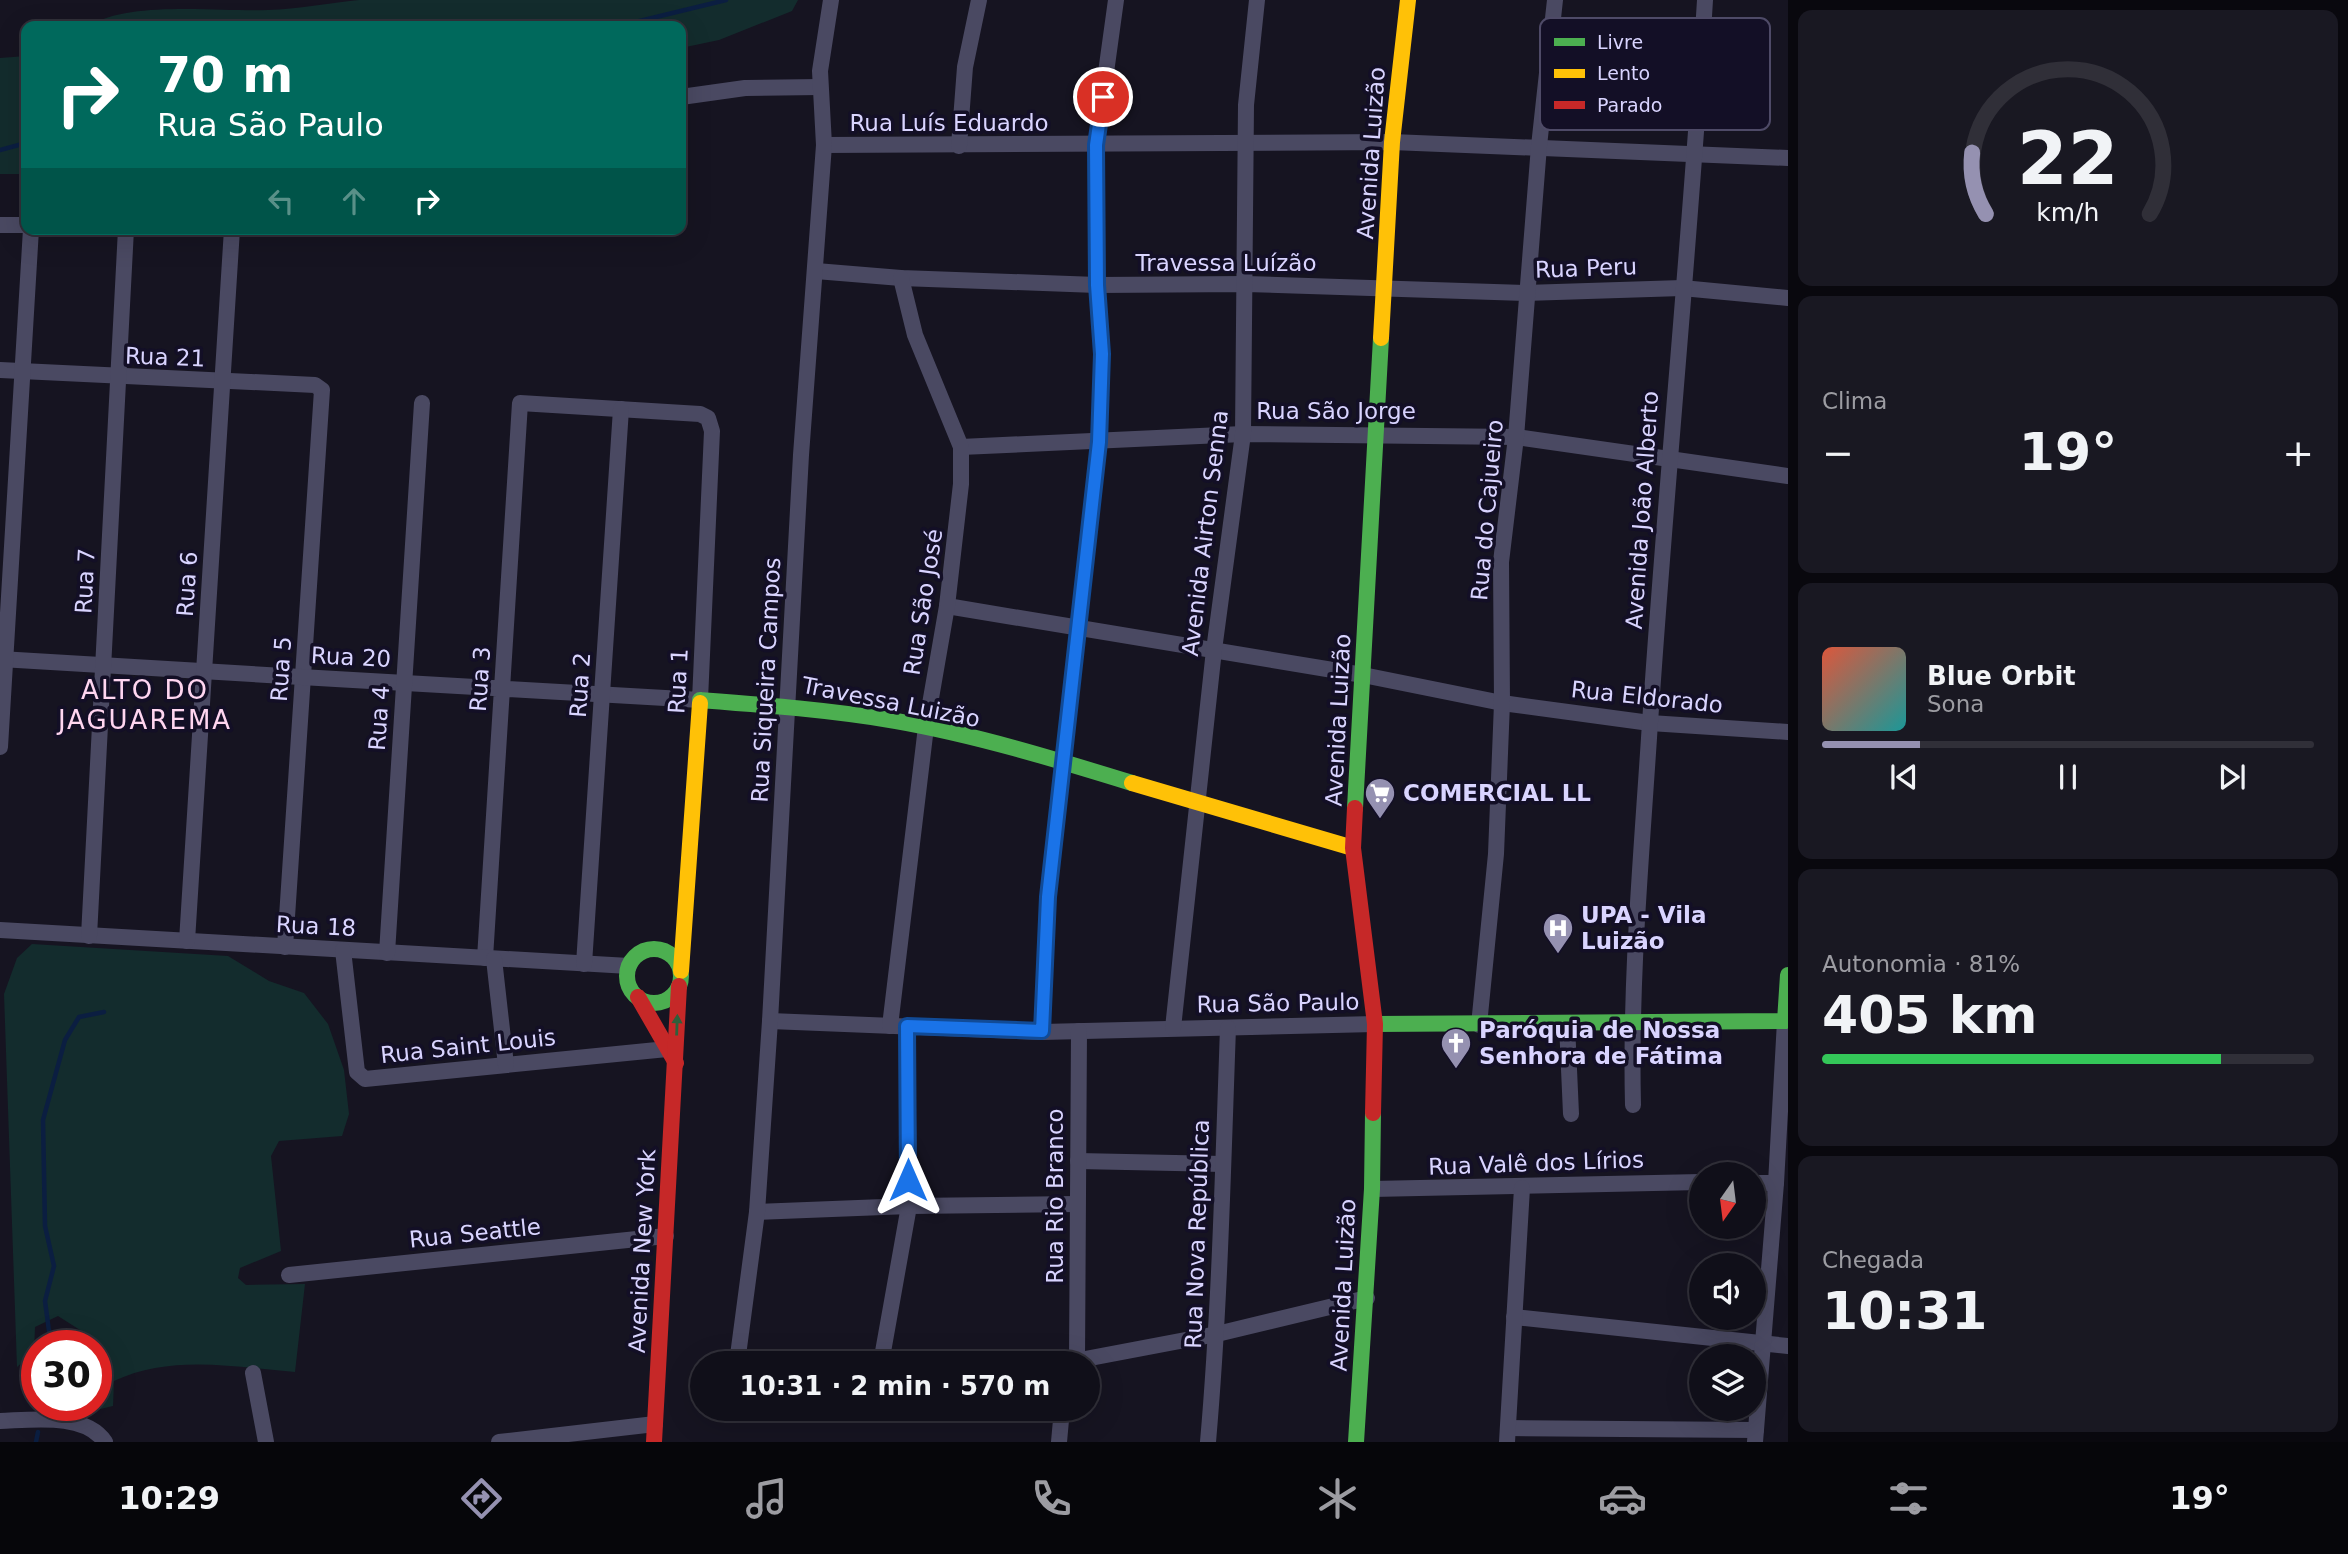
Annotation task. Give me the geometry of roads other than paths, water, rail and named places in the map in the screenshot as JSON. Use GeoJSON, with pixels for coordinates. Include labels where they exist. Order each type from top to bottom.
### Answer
{"type":"FeatureCollection","features":[{"type":"Feature","properties":{"kind":"street","name":"Rua Siqueira Campos"},"geometry":{"type":"LineString","coordinates":[[739,1351],[757,1212],[801,455],[824,145],[820,88],[831,0]]}},
{"type":"Feature","properties":{"kind":"street"},"geometry":{"type":"LineString","coordinates":[[959,146],[965,67],[979,0]]}},
{"type":"Feature","properties":{"kind":"street"},"geometry":{"type":"LineString","coordinates":[[1042,1031],[1048,897],[1099,442],[1102,354],[1097,285],[1096,145],[1116,0]]}},
{"type":"Feature","properties":{"kind":"street","name":"Avenida Airton Senna"},"geometry":{"type":"LineString","coordinates":[[1173,1028],[1200,804],[1214,650],[1242,434],[1246,284],[1245,143],[1257,0]]}},
{"type":"Feature","properties":{"kind":"street","name":"Avenida Luizão"},"geometry":{"type":"LineString","coordinates":[[1356,1442],[1372,1189],[1375,1024],[1353,848],[1378,434],[1392,142],[1408,0]]}},
{"type":"Feature","properties":{"kind":"street","name":"Rua do Cajueiro"},"geometry":{"type":"LineString","coordinates":[[1553,18],[1555,0]]}},
{"type":"Feature","properties":{"kind":"street","name":"Avenida João Alberto"},"geometry":{"type":"LineString","coordinates":[[1704,18],[1705,0]]}},
{"type":"Feature","properties":{"kind":"street"},"geometry":{"type":"LineString","coordinates":[[686,96],[745,88],[820,88]]}},
{"type":"Feature","properties":{"kind":"street","name":"Rua do Cajueiro"},"geometry":{"type":"LineString","coordinates":[[1479,1025],[1496,854],[1502,703],[1502,562],[1516,437],[1525,293],[1541,130]]}},
{"type":"Feature","properties":{"kind":"street","name":"Avenida João Alberto"},"geometry":{"type":"LineString","coordinates":[[1633,1105],[1631,1024],[1650,723],[1668,458],[1697,130]]}},
{"type":"Feature","properties":{"kind":"street","name":"Rua Luís Eduardo"},"geometry":{"type":"LineString","coordinates":[[824,145],[1392,142],[1788,158]]}},
{"type":"Feature","properties":{"kind":"street"},"geometry":{"type":"LineString","coordinates":[[0,225],[21,225]]}},
{"type":"Feature","properties":{"kind":"street"},"geometry":{"type":"LineString","coordinates":[[0,747],[2,659],[31,235]]}},
{"type":"Feature","properties":{"kind":"street","name":"Rua 7"},"geometry":{"type":"LineString","coordinates":[[89,936],[127,235]]}},
{"type":"Feature","properties":{"kind":"street","name":"Rua 6"},"geometry":{"type":"LineString","coordinates":[[187,941],[232,235]]}},
{"type":"Feature","properties":{"kind":"street","name":"Travessa Luízão"},"geometry":{"type":"LineString","coordinates":[[816,271],[901,278],[1097,285],[1246,284],[1384,289]]}},
{"type":"Feature","properties":{"kind":"street","name":"Rua São José"},"geometry":{"type":"LineString","coordinates":[[890,1026],[926,727],[947,606],[959,514],[961,447],[915,335],[901,278]]}},
{"type":"Feature","properties":{"kind":"street","name":"Rua Peru"},"geometry":{"type":"LineString","coordinates":[[1384,289],[1525,293],[1682,288],[1788,298]]}},
{"type":"Feature","properties":{"kind":"street","name":"Rua 21"},"geometry":{"type":"LineString","coordinates":[[0,370],[118,378],[316,385],[320,387],[323,395]]}},
{"type":"Feature","properties":{"kind":"street","name":"Rua 5"},"geometry":{"type":"LineString","coordinates":[[285,947],[323,395]]}},
{"type":"Feature","properties":{"kind":"street","name":"Rua 4"},"geometry":{"type":"LineString","coordinates":[[387,953],[422,403]]}},
{"type":"Feature","properties":{"kind":"street","name":"Rua 3"},"geometry":{"type":"LineString","coordinates":[[506,1065],[489,958],[520,403],[621,409]]}},
{"type":"Feature","properties":{"kind":"street","name":"Rua 1"},"geometry":{"type":"LineString","coordinates":[[621,409],[700,414],[708,418],[712,431],[700,700],[680,979]]}},
{"type":"Feature","properties":{"kind":"street","name":"Rua 2"},"geometry":{"type":"LineString","coordinates":[[584,964],[621,409]]}},
{"type":"Feature","properties":{"kind":"street","name":"Rua São Jorge"},"geometry":{"type":"LineString","coordinates":[[961,447],[1242,434],[1516,437],[1788,476]]}},
{"type":"Feature","properties":{"kind":"street","name":"Rua Eldorado"},"geometry":{"type":"LineString","coordinates":[[947,606],[1363,675],[1502,703],[1650,723],[1788,732]]}},
{"type":"Feature","properties":{"kind":"street","name":"Rua 20"},"geometry":{"type":"LineString","coordinates":[[2,659],[700,700]]}},
{"type":"Feature","properties":{"kind":"street","name":"Travessa Luizão"},"geometry":{"type":"LineString","coordinates":[[700,700],[788,705],[926,727],[1063,764],[1280,830],[1353,848]]}},
{"type":"Feature","properties":{"kind":"street","name":"Rua 18"},"geometry":{"type":"LineString","coordinates":[[0,930],[629,966]]}},
{"type":"Feature","properties":{"kind":"street"},"geometry":{"type":"LineString","coordinates":[[676,1063],[628,983],[629,966],[645,950],[676,948],[684,933]]}},
{"type":"Feature","properties":{"kind":"street","name":"Rua Saint Louis"},"geometry":{"type":"LineString","coordinates":[[343,950],[360,1077],[667,1049]]}},
{"type":"Feature","properties":{"kind":"street"},"geometry":{"type":"LineString","coordinates":[[638,997],[645,1001],[661,1002],[675,993],[680,979],[674,957],[661,950]]}},
{"type":"Feature","properties":{"kind":"street"},"geometry":{"type":"LineString","coordinates":[[1522,1188],[1508,1435],[1755,1436],[1780,1175],[1788,975]]}},
{"type":"Feature","properties":{"kind":"street","name":"Avenida New York"},"geometry":{"type":"LineString","coordinates":[[654,1442],[680,979]]}},
{"type":"Feature","properties":{"kind":"street","name":"Rua São Paulo"},"geometry":{"type":"LineString","coordinates":[[770,1021],[1042,1031],[1375,1024],[1787,1021]]}},
{"type":"Feature","properties":{"kind":"street"},"geometry":{"type":"LineString","coordinates":[[1567,1024],[1571,1114]]}},
{"type":"Feature","properties":{"kind":"street"},"geometry":{"type":"LineString","coordinates":[[883,1351],[909,1206],[907,1026]]}},
{"type":"Feature","properties":{"kind":"street","name":"Rua Nova República"},"geometry":{"type":"LineString","coordinates":[[1208,1442],[1217,1334],[1228,1028]]}},
{"type":"Feature","properties":{"kind":"street","name":"Rua Rio Branco"},"geometry":{"type":"LineString","coordinates":[[1070,1351],[1077,1204],[1079,1031]]}},
{"type":"Feature","properties":{"kind":"street"},"geometry":{"type":"LineString","coordinates":[[1077,1161],[1223,1164]]}},
{"type":"Feature","properties":{"kind":"street","name":"Rua Valê dos Lírios"},"geometry":{"type":"LineString","coordinates":[[1372,1189],[1522,1188],[1689,1182]]}},
{"type":"Feature","properties":{"kind":"street"},"geometry":{"type":"LineString","coordinates":[[757,1212],[909,1206],[1077,1204]]}},
{"type":"Feature","properties":{"kind":"street","name":"Rua Seattle"},"geometry":{"type":"LineString","coordinates":[[289,1275],[666,1236]]}},
{"type":"Feature","properties":{"kind":"street"},"geometry":{"type":"LineString","coordinates":[[1100,1356],[1217,1334],[1367,1298]]}},
{"type":"Feature","properties":{"kind":"street"},"geometry":{"type":"LineString","coordinates":[[1514,1317],[1788,1346]]}},
{"type":"Feature","properties":{"kind":"street"},"geometry":{"type":"LineString","coordinates":[[253,1373],[266,1442]]}},
{"type":"Feature","properties":{"kind":"street"},"geometry":{"type":"LineString","coordinates":[[0,1421],[59,1421],[82,1425],[105,1442]]}},
{"type":"Feature","properties":{"kind":"street"},"geometry":{"type":"LineString","coordinates":[[1059,1442],[1061,1421]]}},
{"type":"Feature","properties":{"kind":"street"},"geometry":{"type":"LineString","coordinates":[[499,1442],[655,1424]]}},
{"type":"Feature","properties":{"kind":"waterway"},"geometry":{"type":"LineString","coordinates":[[640,21],[726,0]]}},
{"type":"Feature","properties":{"kind":"waterway"},"geometry":{"type":"LineString","coordinates":[[0,150],[21,144]]}},
{"type":"Feature","properties":{"kind":"waterway"},"geometry":{"type":"LineString","coordinates":[[49,1330],[45,1301],[54,1266],[45,1226],[43,1120],[65,1040],[79,1017],[104,1012]]}},
{"type":"Feature","properties":{"kind":"waterway"},"geometry":{"type":"LineString","coordinates":[[36,1442],[38,1432]]}},
{"type":"Feature","properties":{"kind":"place","name":"COMERCIAL LL"},"geometry":{"type":"Point","coordinates":[1380,820]}},
{"type":"Feature","properties":{"kind":"place","name":"UPA - Vila Luizão"},"geometry":{"type":"Point","coordinates":[1558,955]}},
{"type":"Feature","properties":{"kind":"place","name":"Paróquia de Nossa Senhora de Fátima"},"geometry":{"type":"Point","coordinates":[1456,1070]}},
{"type":"Feature","properties":{"kind":"district","name":"ALTO DO JAGUAREMA"},"geometry":{"type":"Point","coordinates":[145,705]}}]}
